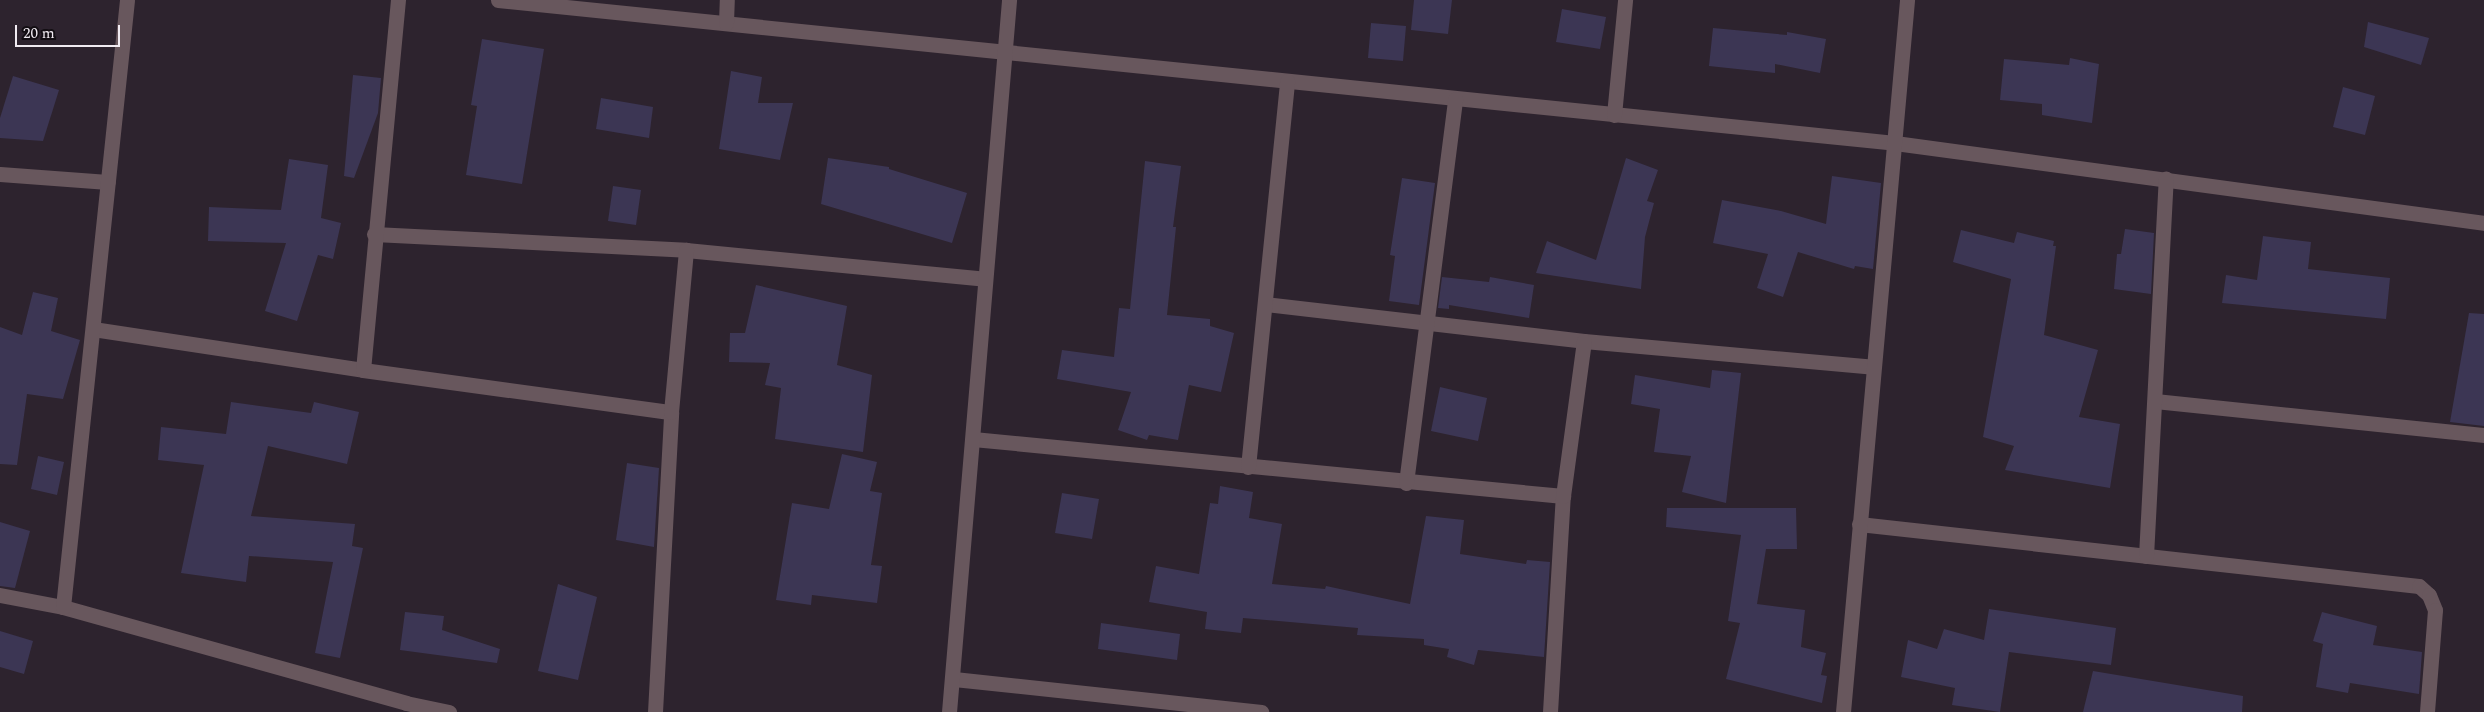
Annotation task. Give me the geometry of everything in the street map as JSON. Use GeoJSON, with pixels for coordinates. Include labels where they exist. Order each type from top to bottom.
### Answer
{"type":"FeatureCollection","features":[{"type":"Feature","properties":{"kind":"street"},"geometry":{"type":"LineString","coordinates":[[63,607],[127,0]]}},
{"type":"Feature","properties":{"kind":"street"},"geometry":{"type":"LineString","coordinates":[[363,370],[374,234],[398,0]]}},
{"type":"Feature","properties":{"kind":"street"},"geometry":{"type":"LineString","coordinates":[[498,0],[1895,143],[2484,223]]}},
{"type":"Feature","properties":{"kind":"street"},"geometry":{"type":"LineString","coordinates":[[726,23],[727,0]]}},
{"type":"Feature","properties":{"kind":"street"},"geometry":{"type":"LineString","coordinates":[[949,712],[954,679],[1002,53],[1008,0]]}},
{"type":"Feature","properties":{"kind":"street"},"geometry":{"type":"LineString","coordinates":[[1614,115],[1625,0]]}},
{"type":"Feature","properties":{"kind":"street"},"geometry":{"type":"LineString","coordinates":[[1843,712],[1907,0]]}},
{"type":"Feature","properties":{"kind":"street"},"geometry":{"type":"LineString","coordinates":[[1248,467],[1287,81]]}},
{"type":"Feature","properties":{"kind":"street"},"geometry":{"type":"LineString","coordinates":[[1406,483],[1424,324],[1455,99]]}},
{"type":"Feature","properties":{"kind":"street"},"geometry":{"type":"LineString","coordinates":[[0,174],[108,182]]}},
{"type":"Feature","properties":{"kind":"street"},"geometry":{"type":"LineString","coordinates":[[2146,556],[2166,179]]}},
{"type":"Feature","properties":{"kind":"street"},"geometry":{"type":"LineString","coordinates":[[374,234],[686,250],[985,279]]}},
{"type":"Feature","properties":{"kind":"street"},"geometry":{"type":"LineString","coordinates":[[655,712],[671,412],[686,250]]}},
{"type":"Feature","properties":{"kind":"street"},"geometry":{"type":"LineString","coordinates":[[1264,304],[1584,342],[1873,367]]}},
{"type":"Feature","properties":{"kind":"street"},"geometry":{"type":"LineString","coordinates":[[93,329],[363,370],[671,412]]}},
{"type":"Feature","properties":{"kind":"street"},"geometry":{"type":"LineString","coordinates":[[1550,712],[1563,496],[1584,342]]}},
{"type":"Feature","properties":{"kind":"street"},"geometry":{"type":"LineString","coordinates":[[2154,401],[2484,434]]}},
{"type":"Feature","properties":{"kind":"street"},"geometry":{"type":"LineString","coordinates":[[973,439],[1406,483],[1563,496]]}},
{"type":"Feature","properties":{"kind":"street"},"geometry":{"type":"LineString","coordinates":[[1859,524],[2419,586],[2429,595],[2435,610],[2427,712]]}},
{"type":"Feature","properties":{"kind":"street"},"geometry":{"type":"LineString","coordinates":[[0,595],[63,607],[405,707],[449,712]]}},
{"type":"Feature","properties":{"kind":"street"},"geometry":{"type":"LineString","coordinates":[[954,679],[1261,712]]}},
{"type":"Feature","properties":{"kind":"building"},"geometry":{"type":"Polygon","coordinates":[[[1414,0],[1452,0],[1448,34],[1411,30],[1414,0]]]}},
{"type":"Feature","properties":{"kind":"building"},"geometry":{"type":"Polygon","coordinates":[[[1562,9],[1606,17],[1600,49],[1556,42],[1562,9]]]}},
{"type":"Feature","properties":{"kind":"building"},"geometry":{"type":"Polygon","coordinates":[[[2368,22],[2429,38],[2421,65],[2364,47],[2368,22]]]}},
{"type":"Feature","properties":{"kind":"building"},"geometry":{"type":"Polygon","coordinates":[[[1371,23],[1406,26],[1403,61],[1368,58],[1371,23]]]}},
{"type":"Feature","properties":{"kind":"building"},"geometry":{"type":"Polygon","coordinates":[[[1713,28],[1787,35],[1787,32],[1826,39],[1820,73],[1775,64],[1775,73],[1709,66],[1713,28]]]}},
{"type":"Feature","properties":{"kind":"building"},"geometry":{"type":"Polygon","coordinates":[[[482,39],[544,49],[522,184],[466,175],[477,106],[471,105],[482,39]]]}},
{"type":"Feature","properties":{"kind":"building"},"geometry":{"type":"Polygon","coordinates":[[[2070,58],[2099,64],[2092,123],[2042,115],[2042,104],[2000,100],[2004,59],[2069,65],[2070,58]]]}},
{"type":"Feature","properties":{"kind":"building"},"geometry":{"type":"Polygon","coordinates":[[[731,71],[762,77],[758,103],[793,103],[780,160],[719,149],[731,71]]]}},
{"type":"Feature","properties":{"kind":"building"},"geometry":{"type":"Polygon","coordinates":[[[353,75],[381,78],[378,113],[354,178],[344,176],[353,75]]]}},
{"type":"Feature","properties":{"kind":"building"},"geometry":{"type":"Polygon","coordinates":[[[13,76],[59,90],[43,141],[0,138],[0,118],[13,76]]]}},
{"type":"Feature","properties":{"kind":"building"},"geometry":{"type":"Polygon","coordinates":[[[2343,87],[2375,96],[2365,135],[2333,127],[2343,87]]]}},
{"type":"Feature","properties":{"kind":"building"},"geometry":{"type":"Polygon","coordinates":[[[601,98],[653,107],[649,138],[596,129],[601,98]]]}},
{"type":"Feature","properties":{"kind":"building"},"geometry":{"type":"Polygon","coordinates":[[[828,158],[889,167],[889,169],[967,193],[952,243],[821,204],[828,158]]]}},
{"type":"Feature","properties":{"kind":"building"},"geometry":{"type":"Polygon","coordinates":[[[1626,158],[1658,170],[1647,201],[1654,203],[1645,237],[1641,289],[1536,273],[1547,241],[1596,260],[1626,158]]]}},
{"type":"Feature","properties":{"kind":"building"},"geometry":{"type":"Polygon","coordinates":[[[289,159],[328,165],[321,218],[341,223],[333,259],[318,255],[297,321],[265,311],[286,243],[208,241],[209,207],[281,210],[289,159]]]}},
{"type":"Feature","properties":{"kind":"building"},"geometry":{"type":"Polygon","coordinates":[[[1145,161],[1181,166],[1173,227],[1176,227],[1167,315],[1210,319],[1210,326],[1234,333],[1221,392],[1189,385],[1178,440],[1149,435],[1147,440],[1118,430],[1131,392],[1057,379],[1062,350],[1114,357],[1119,308],[1130,309],[1145,161]]]}},
{"type":"Feature","properties":{"kind":"building"},"geometry":{"type":"Polygon","coordinates":[[[1832,176],[1881,183],[1873,269],[1855,266],[1854,269],[1798,252],[1783,297],[1757,288],[1768,254],[1713,243],[1722,200],[1781,211],[1826,224],[1832,176]]]}},
{"type":"Feature","properties":{"kind":"building"},"geometry":{"type":"Polygon","coordinates":[[[1402,178],[1435,183],[1419,305],[1389,301],[1395,256],[1390,255],[1402,178]]]}},
{"type":"Feature","properties":{"kind":"building"},"geometry":{"type":"Polygon","coordinates":[[[613,186],[641,190],[636,225],[608,221],[613,186]]]}},
{"type":"Feature","properties":{"kind":"building"},"geometry":{"type":"Polygon","coordinates":[[[2125,229],[2154,233],[2151,294],[2114,289],[2117,254],[2121,254],[2125,229]]]}},
{"type":"Feature","properties":{"kind":"building"},"geometry":{"type":"Polygon","coordinates":[[[1961,230],[2014,243],[2017,232],[2054,241],[2053,246],[2056,246],[2044,335],[2098,350],[2079,417],[2120,424],[2110,488],[2005,470],[2014,446],[1983,437],[2011,279],[1953,262],[1961,230]]]}},
{"type":"Feature","properties":{"kind":"building"},"geometry":{"type":"Polygon","coordinates":[[[2263,236],[2311,242],[2308,269],[2390,278],[2386,319],[2222,303],[2226,275],[2257,280],[2263,236]]]}},
{"type":"Feature","properties":{"kind":"building"},"geometry":{"type":"Polygon","coordinates":[[[1442,277],[1489,282],[1490,277],[1534,285],[1529,318],[1449,305],[1449,309],[1438,308],[1442,277]]]}},
{"type":"Feature","properties":{"kind":"building"},"geometry":{"type":"Polygon","coordinates":[[[756,285],[847,306],[837,365],[872,375],[863,452],[775,439],[781,388],[765,385],[770,363],[729,362],[730,333],[745,333],[756,285]]]}},
{"type":"Feature","properties":{"kind":"building"},"geometry":{"type":"Polygon","coordinates":[[[33,292],[58,298],[51,331],[80,340],[63,399],[27,394],[17,465],[0,464],[0,327],[22,335],[33,292]]]}},
{"type":"Feature","properties":{"kind":"building"},"geometry":{"type":"Polygon","coordinates":[[[2469,313],[2484,314],[2484,426],[2450,422],[2469,313]]]}},
{"type":"Feature","properties":{"kind":"building"},"geometry":{"type":"Polygon","coordinates":[[[1712,370],[1741,373],[1726,503],[1682,492],[1691,456],[1654,452],[1660,409],[1631,404],[1635,375],[1710,388],[1712,370]]]}},
{"type":"Feature","properties":{"kind":"building"},"geometry":{"type":"Polygon","coordinates":[[[1440,387],[1487,398],[1478,441],[1431,431],[1440,387]]]}},
{"type":"Feature","properties":{"kind":"building"},"geometry":{"type":"Polygon","coordinates":[[[231,402],[311,413],[314,402],[359,412],[347,464],[268,446],[251,516],[355,524],[352,546],[363,548],[340,658],[315,653],[333,562],[249,556],[246,582],[181,573],[204,465],[158,460],[161,427],[226,434],[231,402]]]}},
{"type":"Feature","properties":{"kind":"building"},"geometry":{"type":"Polygon","coordinates":[[[842,454],[877,462],[870,491],[882,493],[871,565],[882,566],[877,603],[812,595],[811,605],[776,600],[792,503],[829,509],[842,454]]]}},
{"type":"Feature","properties":{"kind":"building"},"geometry":{"type":"Polygon","coordinates":[[[38,456],[64,462],[57,495],[31,489],[38,456]]]}},
{"type":"Feature","properties":{"kind":"building"},"geometry":{"type":"Polygon","coordinates":[[[627,463],[659,468],[654,547],[616,540],[627,463]]]}},
{"type":"Feature","properties":{"kind":"building"},"geometry":{"type":"Polygon","coordinates":[[[1220,486],[1253,492],[1249,518],[1282,524],[1272,584],[1325,589],[1326,586],[1410,604],[1426,516],[1464,520],[1460,554],[1526,564],[1527,560],[1550,562],[1544,657],[1478,650],[1474,665],[1447,657],[1449,649],[1424,645],[1424,639],[1357,635],[1358,628],[1243,618],[1241,633],[1205,629],[1207,612],[1149,602],[1156,566],[1199,574],[1210,503],[1218,504],[1220,486]]]}},
{"type":"Feature","properties":{"kind":"building"},"geometry":{"type":"Polygon","coordinates":[[[1062,493],[1099,499],[1092,539],[1055,533],[1062,493]]]}},
{"type":"Feature","properties":{"kind":"building"},"geometry":{"type":"Polygon","coordinates":[[[1667,508],[1796,508],[1797,549],[1766,549],[1757,604],[1805,610],[1801,647],[1826,653],[1821,675],[1827,676],[1822,703],[1726,679],[1740,623],[1728,621],[1741,535],[1666,527],[1667,508]]]}},
{"type":"Feature","properties":{"kind":"building"},"geometry":{"type":"Polygon","coordinates":[[[0,522],[30,531],[15,588],[0,586],[0,522]]]}},
{"type":"Feature","properties":{"kind":"building"},"geometry":{"type":"Polygon","coordinates":[[[558,584],[597,597],[578,680],[538,671],[558,584]]]}},
{"type":"Feature","properties":{"kind":"building"},"geometry":{"type":"Polygon","coordinates":[[[1989,609],[2116,628],[2111,665],[2009,652],[2000,712],[1952,705],[1955,688],[1901,677],[1908,640],[1937,649],[1944,629],[1984,640],[1989,609]]]}},
{"type":"Feature","properties":{"kind":"building"},"geometry":{"type":"Polygon","coordinates":[[[405,612],[444,616],[442,630],[500,649],[497,663],[400,650],[405,612]]]}},
{"type":"Feature","properties":{"kind":"building"},"geometry":{"type":"Polygon","coordinates":[[[2322,612],[2377,626],[2373,645],[2422,652],[2419,694],[2350,683],[2348,693],[2316,687],[2323,644],[2313,641],[2322,612]]]}},
{"type":"Feature","properties":{"kind":"building"},"geometry":{"type":"Polygon","coordinates":[[[1101,623],[1180,634],[1177,660],[1098,649],[1101,623]]]}},
{"type":"Feature","properties":{"kind":"building"},"geometry":{"type":"Polygon","coordinates":[[[0,631],[33,641],[24,674],[0,667],[0,631]]]}},
{"type":"Feature","properties":{"kind":"building"},"geometry":{"type":"Polygon","coordinates":[[[2093,671],[2243,696],[2242,712],[2083,712],[2093,671]]]}}]}
